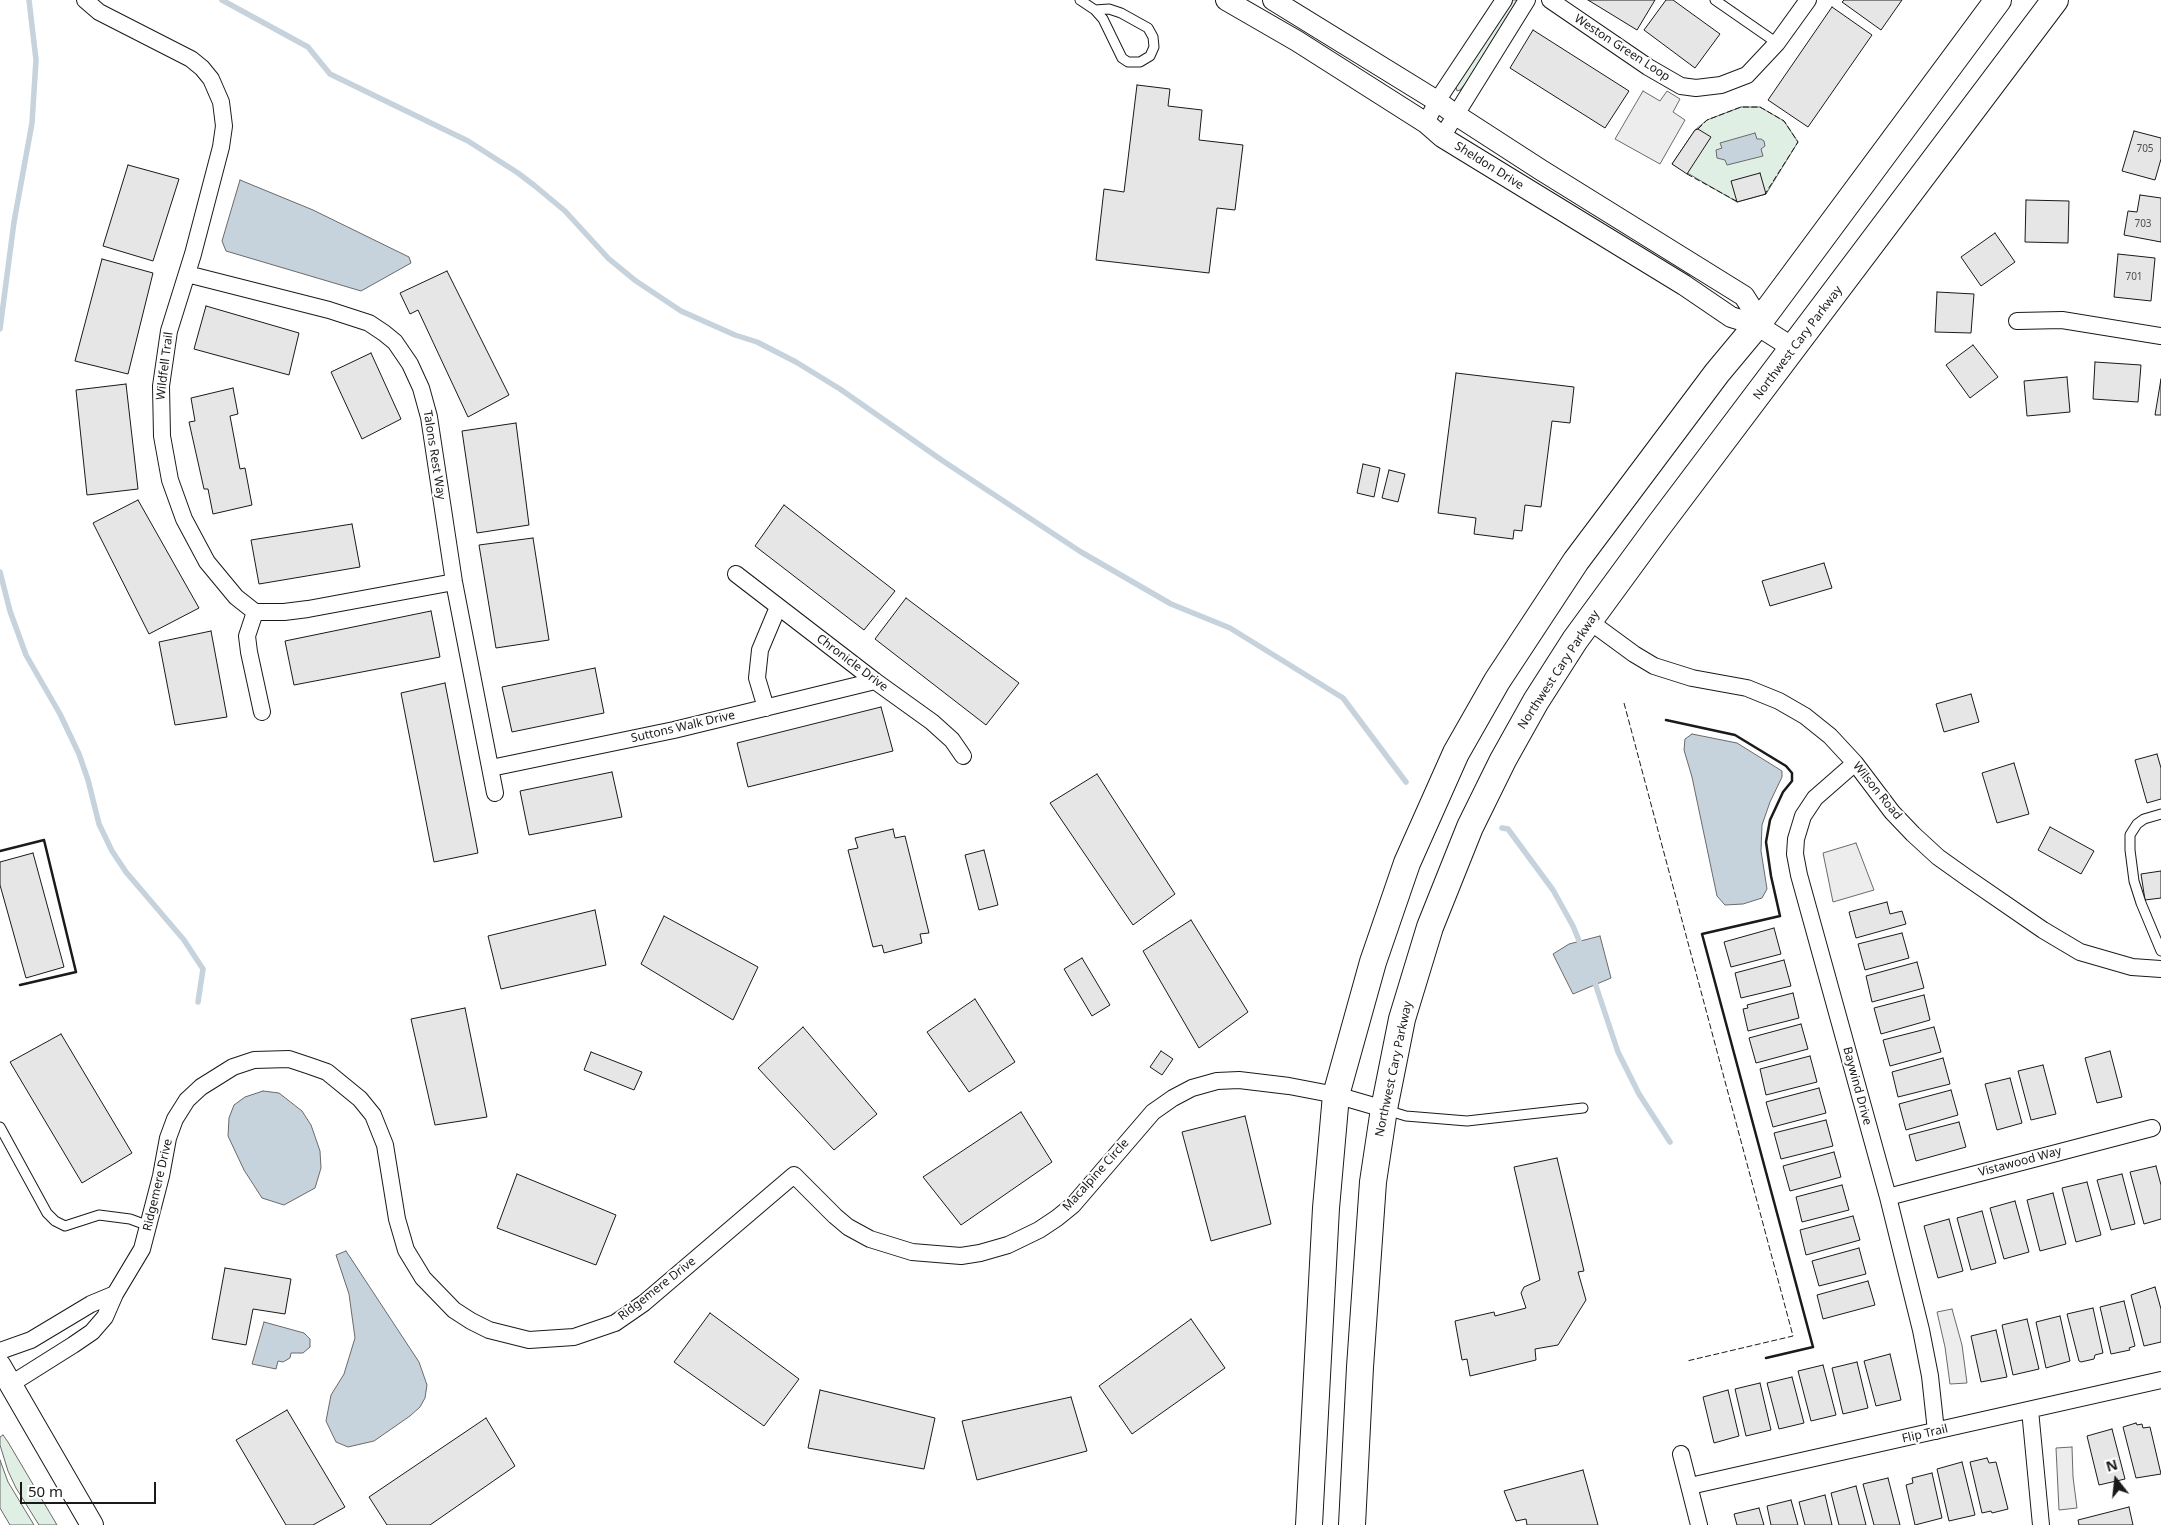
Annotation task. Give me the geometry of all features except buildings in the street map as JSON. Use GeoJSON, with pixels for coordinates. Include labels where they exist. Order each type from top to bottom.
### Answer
{"type":"FeatureCollection","features":[{"type":"Feature","properties":{"kind":"main road"},"geometry":{"type":"LineString","coordinates":[[1309,1525],[1326,1208],[1336,1095],[1373,962],[1407,863],[1456,753],[1497,681],[1576,561],[1717,373],[1757,325],[1998,0]]}},
{"type":"Feature","properties":{"kind":"main road","name":"Northwest Cary Parkway"},"geometry":{"type":"LineString","coordinates":[[1352,1525],[1373,1192],[1384,1109],[1402,1019],[1430,927],[1452,870],[1503,760],[1536,700],[1589,621],[2055,0]]}},
{"type":"Feature","properties":{"kind":"main road"},"geometry":{"type":"LineString","coordinates":[[4,1380],[92,1525]]}},
{"type":"Feature","properties":{"kind":"street","name":"Wildfell Trail"},"geometry":{"type":"LineString","coordinates":[[86,0],[100,12],[191,59],[202,68],[211,80],[221,102],[224,126],[221,147],[187,274],[169,331],[160,386],[160,414],[165,457],[176,500],[196,543],[221,581],[236,598],[255,612]]}},
{"type":"Feature","properties":{"kind":"street","name":"Sheldon Drive"},"geometry":{"type":"LineString","coordinates":[[1226,0],[1297,41],[1426,123],[1442,137],[1684,285],[1731,318],[1757,325],[1793,348]]}},
{"type":"Feature","properties":{"kind":"street","name":"Sheldon Drive"},"geometry":{"type":"LineString","coordinates":[[1273,0],[1437,101],[1541,170],[1744,296],[1753,310],[1757,325]]}},
{"type":"Feature","properties":{"kind":"street"},"geometry":{"type":"LineString","coordinates":[[1426,123],[1437,101],[1504,0]]}},
{"type":"Feature","properties":{"kind":"street"},"geometry":{"type":"LineString","coordinates":[[1442,137],[1527,0]]}},
{"type":"Feature","properties":{"kind":"street","name":"Weston Green Loop"},"geometry":{"type":"LineString","coordinates":[[1550,0],[1648,67],[1681,86],[1709,87],[1734,81],[1752,71],[1777,43],[1808,0]]}},
{"type":"Feature","properties":{"kind":"street","name":"Talons Rest Way"},"geometry":{"type":"LineString","coordinates":[[187,274],[320,308],[368,323],[384,332],[395,342],[414,372],[430,417],[454,582],[495,793]]}},
{"type":"Feature","properties":{"kind":"street"},"geometry":{"type":"LineString","coordinates":[[2017,321],[2062,320],[2161,336]]}},
{"type":"Feature","properties":{"kind":"street","name":"Chronicle Drive"},"geometry":{"type":"LineString","coordinates":[[736,574],[875,681],[932,722],[952,740],[963,756]]}},
{"type":"Feature","properties":{"kind":"street"},"geometry":{"type":"LineString","coordinates":[[262,712],[248,652],[247,636],[255,612],[284,612],[308,609],[454,582]]}},
{"type":"Feature","properties":{"kind":"street"},"geometry":{"type":"LineString","coordinates":[[766,708],[757,678],[760,650],[778,607]]}},
{"type":"Feature","properties":{"kind":"street","name":"Wilson Road"},"geometry":{"type":"LineString","coordinates":[[1589,621],[1634,654],[1654,666],[1692,678],[1746,688],[1779,701],[1805,716],[1830,736],[1855,763],[1892,812],[1938,857],[2043,930],[2080,952],[2132,967],[2161,969]]}},
{"type":"Feature","properties":{"kind":"street","name":"Suttons Walk Drive"},"geometry":{"type":"LineString","coordinates":[[491,768],[674,730],[875,681]]}},
{"type":"Feature","properties":{"kind":"street","name":"Baywind Drive"},"geometry":{"type":"LineString","coordinates":[[1855,763],[1815,798],[1803,816],[1796,839],[1795,854],[1799,875],[1888,1197],[1926,1350],[1936,1431]]}},
{"type":"Feature","properties":{"kind":"street","name":"Ridgemere Drive"},"geometry":{"type":"LineString","coordinates":[[4,1380],[92,1332],[105,1318],[115,1294],[142,1249],[149,1226],[168,1138],[176,1119],[187,1100],[213,1079],[233,1068],[254,1060],[289,1059],[327,1072],[360,1099],[373,1115],[385,1145],[397,1220],[406,1250],[423,1278],[454,1310],[471,1321],[488,1330],[529,1340],[574,1337],[615,1322],[644,1303],[794,1175]]}},
{"type":"Feature","properties":{"kind":"street","name":"Macalpine Circle"},"geometry":{"type":"LineString","coordinates":[[794,1175],[848,1227],[870,1239],[912,1252],[961,1256],[1008,1245],[1040,1230],[1057,1218],[1073,1205],[1153,1112],[1192,1088],[1217,1082],[1239,1080],[1289,1086],[1336,1095],[1384,1109]]}},
{"type":"Feature","properties":{"kind":"street","name":"Vistawood Way"},"geometry":{"type":"LineString","coordinates":[[1888,1197],[2152,1128]]}},
{"type":"Feature","properties":{"kind":"street"},"geometry":{"type":"LineString","coordinates":[[0,1351],[31,1340],[91,1304],[115,1294]]}},
{"type":"Feature","properties":{"kind":"street","name":"Flip Trail"},"geometry":{"type":"LineString","coordinates":[[1690,1486],[2161,1380]]}},
{"type":"Feature","properties":{"kind":"street"},"geometry":{"type":"LineString","coordinates":[[2030,1410],[2042,1525]]}},
{"type":"Feature","properties":{"kind":"street"},"geometry":{"type":"LineString","coordinates":[[1681,1454],[1699,1525]]}},
{"type":"Feature","properties":{"kind":"lane"},"geometry":{"type":"LineString","coordinates":[[1080,0],[1095,10],[1103,19],[1122,58],[1128,62],[1140,62],[1150,56],[1154,47],[1153,36],[1148,28],[1122,13],[1109,10],[1095,10]]}},
{"type":"Feature","properties":{"kind":"lane"},"geometry":{"type":"LineString","coordinates":[[1715,0],[1777,43]]}},
{"type":"Feature","properties":{"kind":"lane"},"geometry":{"type":"LineString","coordinates":[[2161,814],[2144,819],[2137,824],[2130,834],[2134,881],[2161,951]]}},
{"type":"Feature","properties":{"kind":"lane"},"geometry":{"type":"LineString","coordinates":[[1384,1109],[1406,1116],[1467,1121],[1583,1108]]}},
{"type":"Feature","properties":{"kind":"lane"},"geometry":{"type":"LineString","coordinates":[[0,1126],[47,1213],[55,1221],[66,1226],[99,1215],[130,1219],[149,1226]]}},
{"type":"Feature","properties":{"kind":"green space"},"geometry":{"type":"Polygon","coordinates":[[[1511,0],[1516,0],[1517,2],[1466,83],[1457,91],[1456,87],[1511,0]]]}},
{"type":"Feature","properties":{"kind":"green space"},"geometry":{"type":"Polygon","coordinates":[[[1741,107],[1760,107],[1784,121],[1798,142],[1766,194],[1737,202],[1672,164],[1695,130],[1707,120],[1741,107]]]}},
{"type":"Feature","properties":{"kind":"green space"},"geometry":{"type":"Polygon","coordinates":[[[3,1435],[57,1525],[39,1525],[16,1488],[8,1471],[0,1445],[0,1437],[3,1435]]]}},
{"type":"Feature","properties":{"kind":"green space"},"geometry":{"type":"Polygon","coordinates":[[[0,1460],[8,1482],[34,1525],[10,1525],[0,1508],[0,1460]]]}},
{"type":"Feature","properties":{"kind":"shaded area"},"geometry":{"type":"Polygon","coordinates":[[[1643,91],[1660,101],[1667,91],[1680,99],[1673,112],[1685,120],[1660,164],[1615,139],[1643,91]]]}},
{"type":"Feature","properties":{"kind":"shaded area"},"geometry":{"type":"Polygon","coordinates":[[[1755,133],[1757,139],[1764,141],[1765,146],[1761,149],[1763,156],[1727,165],[1725,160],[1717,158],[1716,150],[1722,148],[1720,143],[1755,133]]]}},
{"type":"Feature","properties":{"kind":"shaded area"},"geometry":{"type":"Polygon","coordinates":[[[240,180],[313,210],[409,257],[411,263],[361,291],[226,251],[222,241],[240,180]]]}},
{"type":"Feature","properties":{"kind":"shaded area"},"geometry":{"type":"Polygon","coordinates":[[[1692,734],[1737,743],[1782,771],[1782,777],[1762,825],[1761,851],[1767,889],[1762,898],[1743,904],[1725,905],[1717,896],[1692,777],[1684,750],[1685,739],[1692,734]]]}},
{"type":"Feature","properties":{"kind":"shaded area"},"geometry":{"type":"Polygon","coordinates":[[[1856,843],[1874,890],[1833,902],[1823,853],[1856,843]]]}},
{"type":"Feature","properties":{"kind":"shaded area"},"geometry":{"type":"Polygon","coordinates":[[[1600,936],[1611,978],[1573,994],[1553,954],[1569,944],[1600,936]]]}},
{"type":"Feature","properties":{"kind":"shaded area"},"geometry":{"type":"Polygon","coordinates":[[[263,1091],[279,1093],[302,1111],[311,1125],[320,1151],[321,1168],[315,1188],[284,1205],[262,1198],[244,1170],[228,1136],[229,1118],[234,1105],[245,1097],[263,1091]]]}},
{"type":"Feature","properties":{"kind":"shaded area"},"geometry":{"type":"Polygon","coordinates":[[[346,1251],[419,1362],[427,1385],[425,1398],[420,1407],[410,1416],[374,1441],[348,1447],[336,1442],[326,1421],[331,1395],[344,1374],[355,1338],[349,1294],[336,1255],[346,1251]]]}},
{"type":"Feature","properties":{"kind":"shaded area"},"geometry":{"type":"Polygon","coordinates":[[[1952,1309],[1962,1345],[1967,1383],[1950,1384],[1945,1347],[1937,1312],[1952,1309]]]}},
{"type":"Feature","properties":{"kind":"shaded area"},"geometry":{"type":"Polygon","coordinates":[[[264,1322],[304,1333],[310,1339],[310,1347],[303,1353],[291,1353],[290,1358],[283,1362],[278,1361],[276,1369],[252,1364],[264,1322]]]}},
{"type":"Feature","properties":{"kind":"shaded area"},"geometry":{"type":"Polygon","coordinates":[[[2072,1447],[2077,1508],[2059,1510],[2056,1448],[2072,1447]]]}},
{"type":"Feature","properties":{"kind":"waterway"},"geometry":{"type":"LineString","coordinates":[[0,329],[14,222],[32,123],[36,60],[29,0]]}},
{"type":"Feature","properties":{"kind":"waterway"},"geometry":{"type":"LineString","coordinates":[[222,0],[308,47],[330,74],[468,141],[518,173],[565,211],[608,258],[636,281],[681,311],[735,335],[757,342],[796,362],[840,389],[943,461],[1081,552],[1171,604],[1230,628],[1343,698],[1406,782]]}},
{"type":"Feature","properties":{"kind":"waterway"},"geometry":{"type":"LineString","coordinates":[[0,572],[10,611],[26,655],[60,714],[79,754],[88,780],[99,824],[112,851],[126,872],[184,940],[203,969],[198,1002]]}},
{"type":"Feature","properties":{"kind":"waterway"},"geometry":{"type":"LineString","coordinates":[[1502,828],[1508,829],[1553,890],[1573,926],[1582,948]]}},
{"type":"Feature","properties":{"kind":"waterway"},"geometry":{"type":"LineString","coordinates":[[1593,977],[1618,1052],[1639,1094],[1670,1142]]}},
{"type":"Feature","properties":{"kind":"fence"},"geometry":{"type":"LineString","coordinates":[[1698,129],[1707,120],[1741,107],[1760,107],[1784,121],[1798,142],[1765,194]]}},
{"type":"Feature","properties":{"kind":"fence"},"geometry":{"type":"LineString","coordinates":[[1687,174],[1738,202]]}},
{"type":"Feature","properties":{"kind":"fence"},"geometry":{"type":"LineString","coordinates":[[1624,703],[1793,1336],[1687,1361]]}},
{"type":"Feature","properties":{"kind":"wall"},"geometry":{"type":"LineString","coordinates":[[1666,720],[1735,735],[1786,766],[1792,773],[1792,781],[1783,792],[1770,820],[1766,842],[1780,916],[1702,934],[1813,1347],[1766,1358]]}},
{"type":"Feature","properties":{"kind":"wall"},"geometry":{"type":"LineString","coordinates":[[0,851],[44,840],[76,972],[20,985]]}}]}
